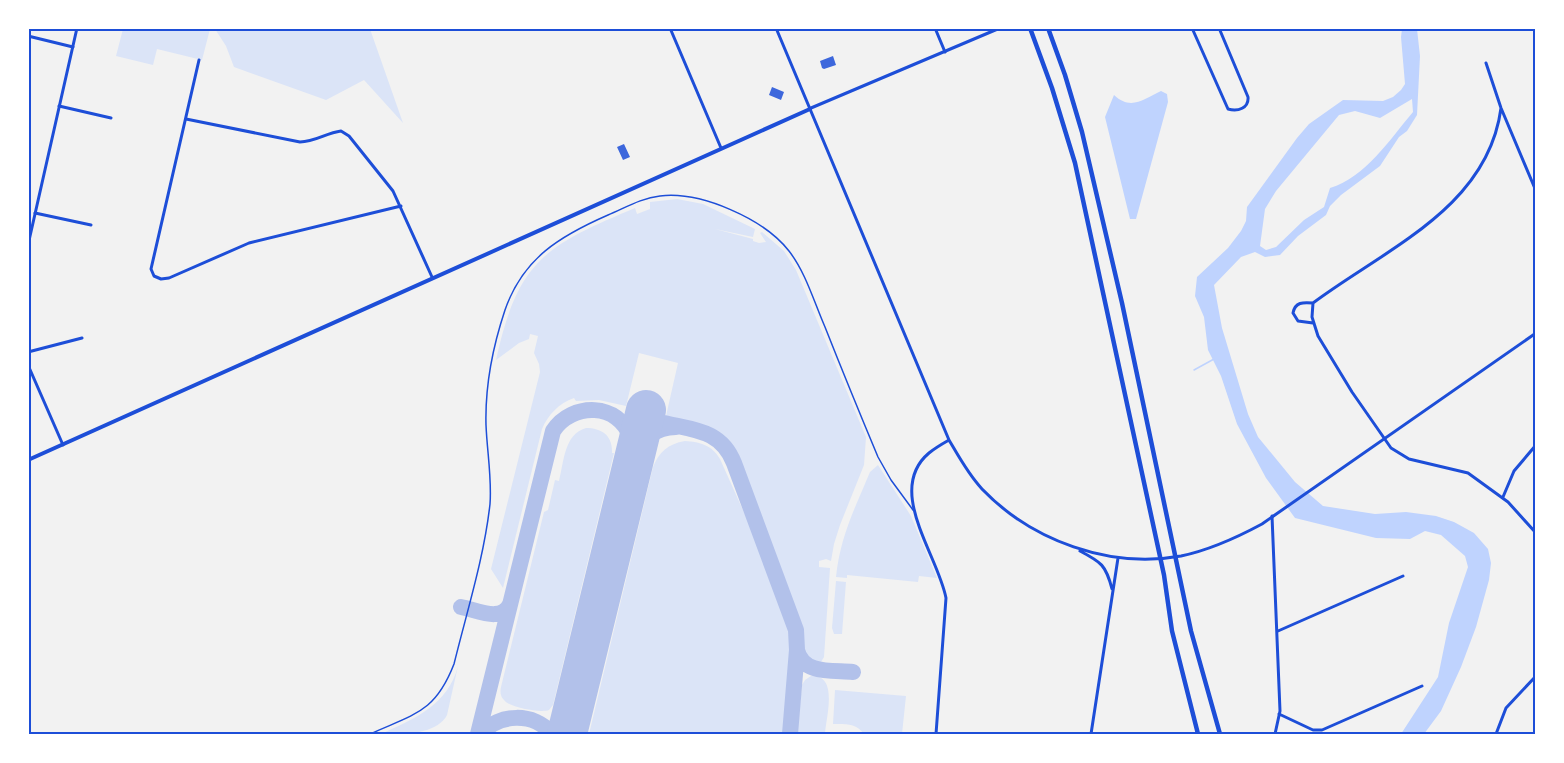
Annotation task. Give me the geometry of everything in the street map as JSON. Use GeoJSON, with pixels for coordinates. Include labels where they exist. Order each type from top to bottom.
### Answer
{"type":"FeatureCollection","features":[{"type":"Feature","properties":{"kind":"highway"},"geometry":{"type":"LineString","coordinates":[[1030,28],[1076,163],[1164,575],[1172,631],[1198,735]]}},
{"type":"Feature","properties":{"kind":"highway"},"geometry":{"type":"LineString","coordinates":[[1048,28],[1082,132],[1122,303],[1191,631],[1220,735]]}},
{"type":"Feature","properties":{"kind":"main road"},"geometry":{"type":"LineString","coordinates":[[28,460],[810,109]]}},
{"type":"Feature","properties":{"kind":"street"},"geometry":{"type":"LineString","coordinates":[[28,244],[77,28]]}},
{"type":"Feature","properties":{"kind":"street"},"geometry":{"type":"LineString","coordinates":[[670,28],[721,148]]}},
{"type":"Feature","properties":{"kind":"street"},"geometry":{"type":"LineString","coordinates":[[776,28],[948,440],[982,489],[1009,513],[1042,533],[1100,561],[1108,575],[1112,591]]}},
{"type":"Feature","properties":{"kind":"street"},"geometry":{"type":"LineString","coordinates":[[935,28],[945,52]]}},
{"type":"Feature","properties":{"kind":"street"},"geometry":{"type":"LineString","coordinates":[[810,109],[1000,28]]}},
{"type":"Feature","properties":{"kind":"street"},"geometry":{"type":"LineString","coordinates":[[1192,28],[1228,109],[1241,109],[1248,102],[1248,97],[1219,28]]}},
{"type":"Feature","properties":{"kind":"street"},"geometry":{"type":"LineString","coordinates":[[28,36],[73,47]]}},
{"type":"Feature","properties":{"kind":"street"},"geometry":{"type":"LineString","coordinates":[[199,60],[151,269],[157,278],[177,276],[249,243],[401,206]]}},
{"type":"Feature","properties":{"kind":"street"},"geometry":{"type":"LineString","coordinates":[[1486,63],[1501,108],[1536,191]]}},
{"type":"Feature","properties":{"kind":"street"},"geometry":{"type":"LineString","coordinates":[[59,106],[111,118]]}},
{"type":"Feature","properties":{"kind":"street"},"geometry":{"type":"LineString","coordinates":[[1313,323],[1298,321],[1293,313],[1294,307],[1300,303],[1313,303],[1429,224],[1450,206],[1468,185],[1487,155],[1496,132],[1501,108]]}},
{"type":"Feature","properties":{"kind":"street"},"geometry":{"type":"LineString","coordinates":[[185,119],[300,142],[315,140],[329,133],[340,131],[349,136],[393,191],[432,277]]}},
{"type":"Feature","properties":{"kind":"street"},"geometry":{"type":"LineString","coordinates":[[35,213],[91,225]]}},
{"type":"Feature","properties":{"kind":"street"},"geometry":{"type":"LineString","coordinates":[[1313,303],[1311,308],[1313,323],[1318,336],[1391,448],[1409,459],[1468,473],[1503,497],[1536,533]]}},
{"type":"Feature","properties":{"kind":"street"},"geometry":{"type":"LineString","coordinates":[[1073,547],[1131,560],[1163,558],[1200,551],[1240,536],[1314,488],[1536,333]]}},
{"type":"Feature","properties":{"kind":"street"},"geometry":{"type":"LineString","coordinates":[[28,352],[82,338]]}},
{"type":"Feature","properties":{"kind":"street"},"geometry":{"type":"LineString","coordinates":[[28,365],[63,445]]}},
{"type":"Feature","properties":{"kind":"street"},"geometry":{"type":"LineString","coordinates":[[936,735],[946,598],[914,511],[910,486],[917,467],[928,453],[948,440]]}},
{"type":"Feature","properties":{"kind":"street"},"geometry":{"type":"LineString","coordinates":[[1503,497],[1514,471],[1536,445]]}},
{"type":"Feature","properties":{"kind":"street"},"geometry":{"type":"LineString","coordinates":[[1272,516],[1278,632],[1279,714],[1275,735]]}},
{"type":"Feature","properties":{"kind":"street"},"geometry":{"type":"LineString","coordinates":[[1528,523],[1536,526]]}},
{"type":"Feature","properties":{"kind":"street"},"geometry":{"type":"LineString","coordinates":[[1091,735],[1118,558]]}},
{"type":"Feature","properties":{"kind":"street"},"geometry":{"type":"LineString","coordinates":[[1278,632],[1403,576]]}},
{"type":"Feature","properties":{"kind":"street"},"geometry":{"type":"LineString","coordinates":[[1496,735],[1509,703],[1536,676]]}},
{"type":"Feature","properties":{"kind":"street"},"geometry":{"type":"LineString","coordinates":[[1279,714],[1313,730],[1322,730],[1422,686]]}},
{"type":"Feature","properties":{"kind":"lane"},"geometry":{"type":"LineString","coordinates":[[370,735],[428,706],[446,685],[454,664],[487,524],[490,481],[486,424],[488,384],[499,329],[514,289],[534,261],[559,239],[584,225],[635,203],[666,195],[697,198],[764,228],[788,250],[804,279],[878,457],[891,480],[914,511]]}},
{"type":"Feature","properties":{"kind":"shaded area"},"geometry":{"type":"Polygon","coordinates":[[[123,29],[210,29],[202,60],[157,49],[153,65],[116,56],[123,29]]]}},
{"type":"Feature","properties":{"kind":"shaded area"},"geometry":{"type":"Polygon","coordinates":[[[215,29],[370,29],[403,123],[364,80],[326,100],[234,67],[226,46],[215,29]]]}},
{"type":"Feature","properties":{"kind":"shaded area"},"geometry":{"type":"Polygon","coordinates":[[[677,199],[703,204],[755,229],[753,237],[715,229],[753,239],[759,243],[766,242],[760,233],[762,232],[784,251],[796,270],[866,437],[864,465],[840,525],[831,561],[826,559],[819,561],[819,567],[830,568],[824,657],[821,662],[811,661],[804,651],[800,621],[738,453],[724,437],[715,431],[666,416],[678,363],[639,353],[626,406],[599,400],[576,401],[574,398],[555,410],[542,429],[503,588],[491,569],[540,372],[534,353],[538,336],[530,334],[529,339],[519,343],[496,360],[514,299],[526,278],[557,246],[604,221],[635,208],[637,214],[650,209],[650,202],[677,199]]]}},
{"type":"Feature","properties":{"kind":"shaded area"},"geometry":{"type":"Polygon","coordinates":[[[586,428],[602,431],[611,442],[612,453],[614,453],[553,705],[545,711],[513,706],[502,698],[501,687],[544,512],[548,510],[555,480],[559,481],[569,442],[579,431],[586,428]]]}},
{"type":"Feature","properties":{"kind":"shaded area"},"geometry":{"type":"Polygon","coordinates":[[[685,441],[705,445],[713,450],[720,459],[751,528],[789,630],[791,644],[783,734],[589,734],[653,467],[665,449],[685,441]]]}},
{"type":"Feature","properties":{"kind":"shaded area"},"geometry":{"type":"Polygon","coordinates":[[[878,465],[911,516],[937,578],[919,576],[918,582],[847,575],[847,578],[836,577],[849,523],[870,472],[878,465]]]}},
{"type":"Feature","properties":{"kind":"shaded area"},"geometry":{"type":"Polygon","coordinates":[[[836,581],[846,582],[842,634],[834,634],[832,628],[836,581]]]}},
{"type":"Feature","properties":{"kind":"shaded area"},"geometry":{"type":"Polygon","coordinates":[[[458,666],[447,715],[442,722],[435,727],[417,732],[381,734],[406,723],[438,701],[453,680],[458,666]]]}},
{"type":"Feature","properties":{"kind":"shaded area"},"geometry":{"type":"Polygon","coordinates":[[[811,676],[820,677],[828,689],[825,734],[797,734],[802,685],[811,676]]]}},
{"type":"Feature","properties":{"kind":"shaded area"},"geometry":{"type":"Polygon","coordinates":[[[835,690],[906,696],[902,734],[864,734],[854,726],[833,724],[835,690]]]}},
{"type":"Feature","properties":{"kind":"water"},"geometry":{"type":"Polygon","coordinates":[[[1402,29],[1417,29],[1420,56],[1417,115],[1407,131],[1399,137],[1380,166],[1341,195],[1330,206],[1326,215],[1298,236],[1280,255],[1265,257],[1255,252],[1241,257],[1214,285],[1222,328],[1248,414],[1258,437],[1295,482],[1323,506],[1375,514],[1406,512],[1436,516],[1454,522],[1474,533],[1488,549],[1491,563],[1489,580],[1476,627],[1441,711],[1424,734],[1401,734],[1438,677],[1449,623],[1468,567],[1465,556],[1441,535],[1425,531],[1410,539],[1376,538],[1295,518],[1266,478],[1237,424],[1221,376],[1208,350],[1204,317],[1195,296],[1197,277],[1228,248],[1241,231],[1246,221],[1247,207],[1309,124],[1343,100],[1383,101],[1393,97],[1401,90],[1405,84],[1402,29]],[[1412,99],[1380,118],[1355,111],[1339,115],[1276,191],[1265,209],[1260,246],[1266,250],[1276,247],[1304,220],[1324,207],[1330,188],[1343,183],[1366,166],[1413,112],[1412,99]]]}},
{"type":"Feature","properties":{"kind":"water"},"geometry":{"type":"Polygon","coordinates":[[[1161,91],[1167,94],[1168,102],[1136,219],[1130,219],[1105,117],[1114,95],[1120,100],[1132,103],[1161,91]]]}},
{"type":"Feature","properties":{"kind":"building"},"geometry":{"type":"Polygon","coordinates":[[[833,56],[836,65],[822,68],[820,61],[833,56]]]}},
{"type":"Feature","properties":{"kind":"building"},"geometry":{"type":"Polygon","coordinates":[[[772,87],[784,92],[781,100],[769,95],[772,87]]]}},
{"type":"Feature","properties":{"kind":"building"},"geometry":{"type":"Polygon","coordinates":[[[624,144],[630,157],[623,160],[617,147],[624,144]]]}},
{"type":"Feature","properties":{"kind":"waterway"},"geometry":{"type":"LineString","coordinates":[[1194,370],[1214,359]]}},
{"type":"Feature","properties":{"kind":"taxiway"},"geometry":{"type":"LineString","coordinates":[[478,734],[553,431],[561,421],[583,411],[606,412],[625,426],[631,438],[633,457],[630,475]]}},
{"type":"Feature","properties":{"kind":"taxiway"},"geometry":{"type":"LineString","coordinates":[[664,423],[696,430],[714,438],[722,444],[734,463],[796,630],[797,650],[790,734]]}},
{"type":"Feature","properties":{"kind":"taxiway"},"geometry":{"type":"LineString","coordinates":[[635,460],[641,446],[649,436],[661,429],[676,427]]}},
{"type":"Feature","properties":{"kind":"taxiway"},"geometry":{"type":"LineString","coordinates":[[461,607],[495,614],[506,610],[510,604]]}},
{"type":"Feature","properties":{"kind":"taxiway"},"geometry":{"type":"LineString","coordinates":[[797,650],[805,664],[812,667],[828,671],[853,672]]}},
{"type":"Feature","properties":{"kind":"taxiway"},"geometry":{"type":"LineString","coordinates":[[481,734],[497,722],[516,718],[536,722],[552,734]]}},
{"type":"Feature","properties":{"kind":"runway"},"geometry":{"type":"LineString","coordinates":[[567,734],[646,410]]}}]}
